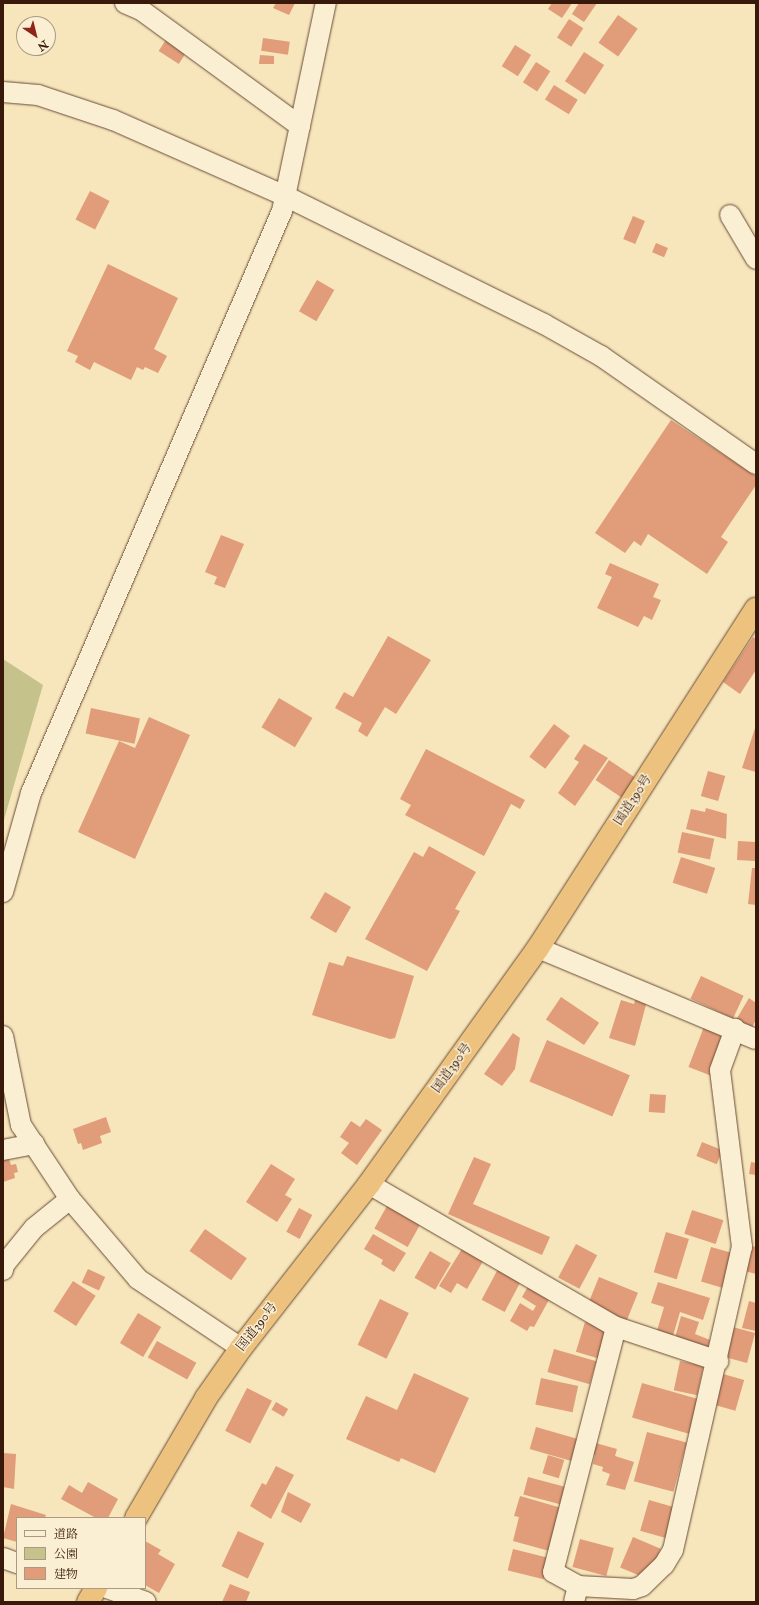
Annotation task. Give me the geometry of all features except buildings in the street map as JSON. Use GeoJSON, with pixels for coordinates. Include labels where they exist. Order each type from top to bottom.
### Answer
{"type":"FeatureCollection","features":[{"type":"Feature","properties":{"kind":"highway","name":"国道390号"},"geometry":{"type":"LineString","coordinates":[[137,1517],[206,1398],[241,1348],[369,1184],[538,948],[750,630],[756,609]]}},
{"type":"Feature","properties":{"kind":"street"},"geometry":{"type":"LineString","coordinates":[[125,3],[141,10],[300,126]]}},
{"type":"Feature","properties":{"kind":"street"},"geometry":{"type":"LineString","coordinates":[[3,892],[31,793],[282,211],[326,3]]}},
{"type":"Feature","properties":{"kind":"street"},"geometry":{"type":"LineString","coordinates":[[3,92],[38,95],[113,120],[285,196],[544,324],[595,352],[756,464]]}},
{"type":"Feature","properties":{"kind":"street"},"geometry":{"type":"LineString","coordinates":[[730,215],[756,259]]}},
{"type":"Feature","properties":{"kind":"street"},"geometry":{"type":"LineString","coordinates":[[538,948],[756,1039]]}},
{"type":"Feature","properties":{"kind":"street"},"geometry":{"type":"LineString","coordinates":[[616,1326],[553,1572],[576,1594],[642,1586],[664,1565],[673,1550],[718,1361],[742,1247],[720,1070],[735,1029]]}},
{"type":"Feature","properties":{"kind":"street"},"geometry":{"type":"LineString","coordinates":[[3,1036],[21,1125],[70,1200],[138,1279],[241,1348]]}},
{"type":"Feature","properties":{"kind":"street"},"geometry":{"type":"LineString","coordinates":[[3,1150],[34,1144]]}},
{"type":"Feature","properties":{"kind":"street"},"geometry":{"type":"LineString","coordinates":[[369,1184],[616,1326],[718,1361]]}},
{"type":"Feature","properties":{"kind":"street"},"geometry":{"type":"LineString","coordinates":[[3,1270],[4,1265],[34,1228],[70,1200]]}},
{"type":"Feature","properties":{"kind":"street"},"geometry":{"type":"LineString","coordinates":[[3,1558],[16,1563]]}},
{"type":"Feature","properties":{"kind":"street"},"geometry":{"type":"LineString","coordinates":[[95,1591],[146,1602]]}},
{"type":"Feature","properties":{"kind":"green space"},"geometry":{"type":"Polygon","coordinates":[[[3,659],[43,685],[3,823],[3,659]]]}}]}
